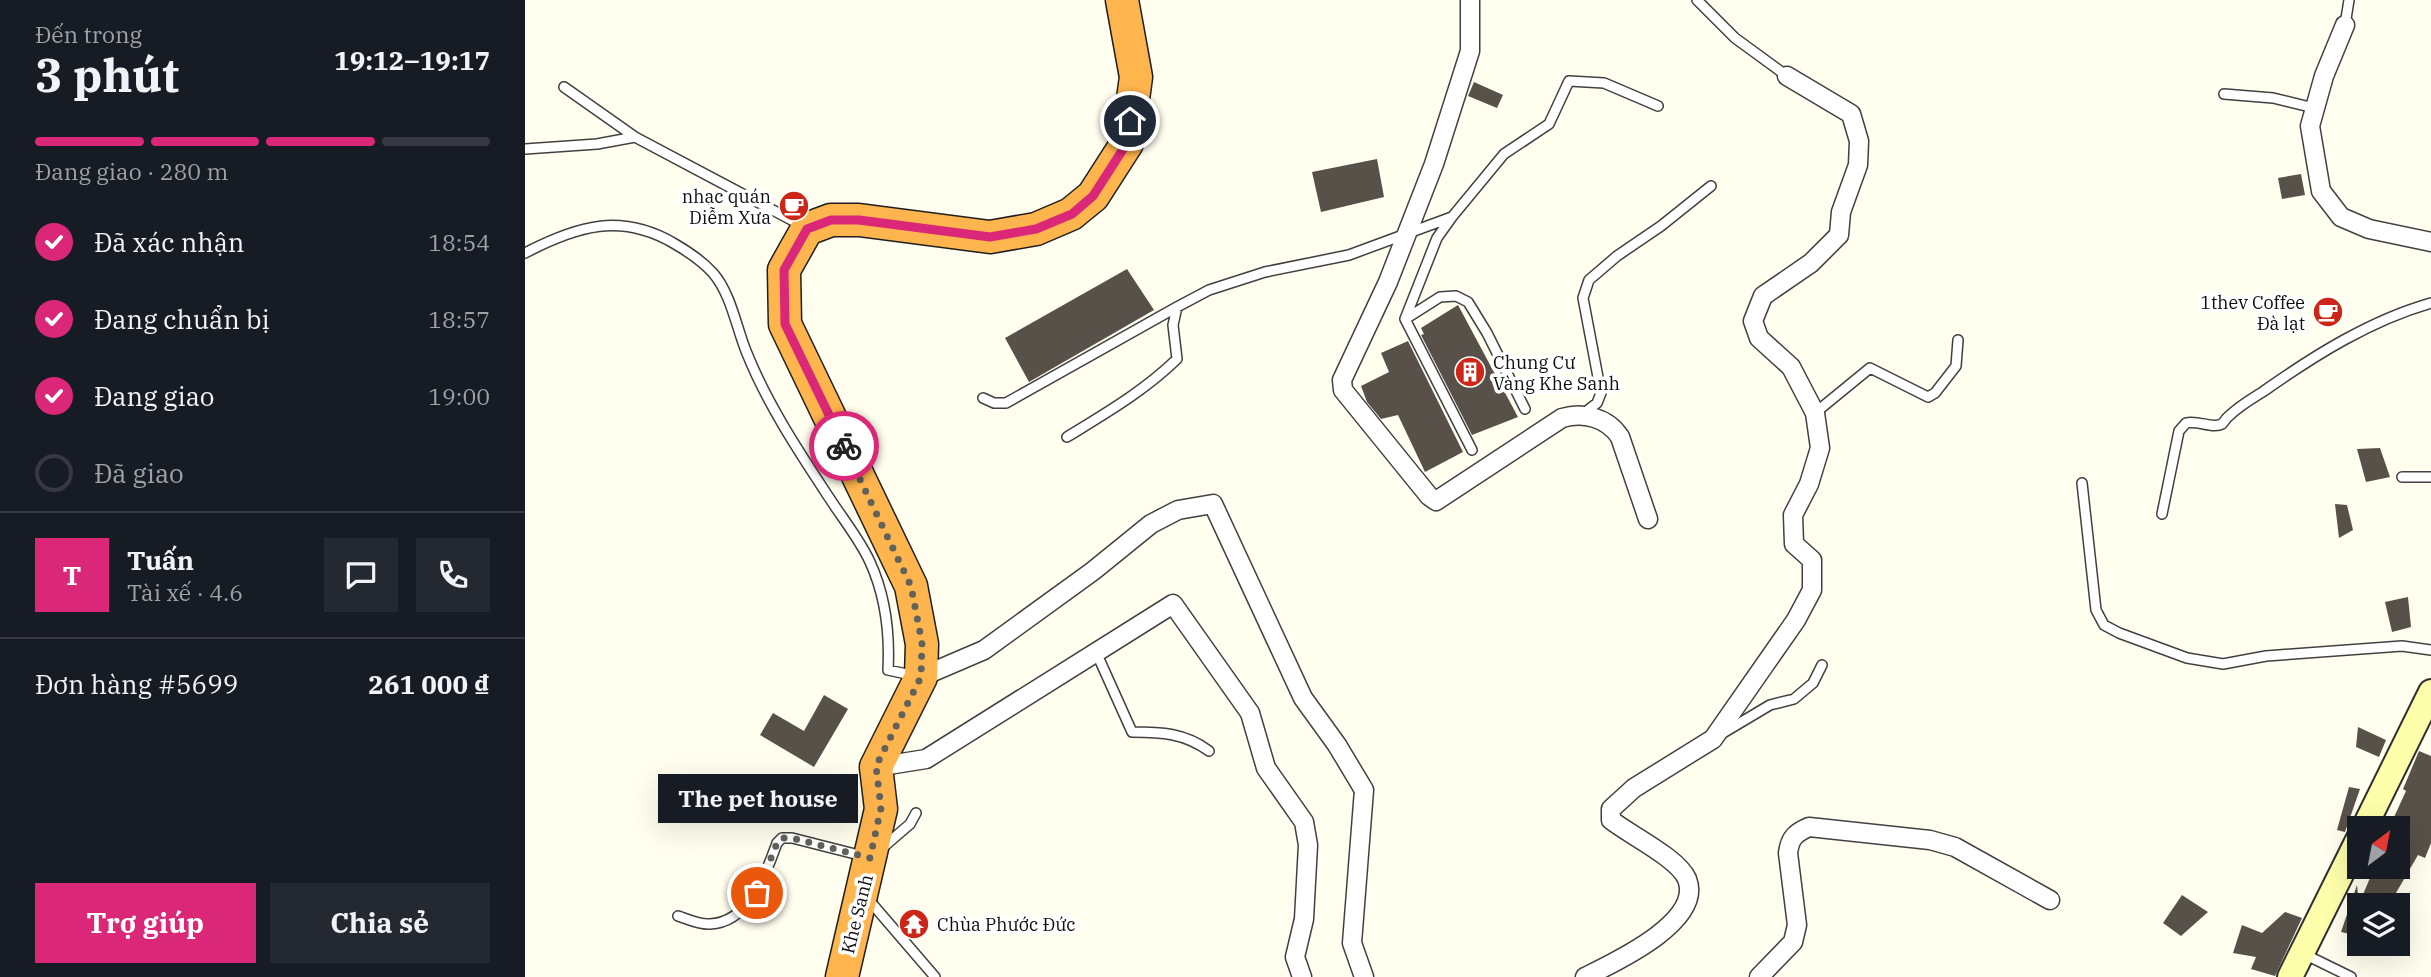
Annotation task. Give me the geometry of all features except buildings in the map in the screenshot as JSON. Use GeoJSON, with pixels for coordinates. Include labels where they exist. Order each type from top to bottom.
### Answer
{"type":"FeatureCollection","features":[{"type":"Feature","properties":{"kind":"highway"},"geometry":{"type":"LineString","coordinates":[[876,766],[921,677],[922,643],[911,586],[785,324],[784,270],[807,229],[831,220],[859,220],[990,237],[1036,229],[1072,214],[1093,196],[1127,143],[1136,78],[1122,0]]}},
{"type":"Feature","properties":{"kind":"highway","name":"Khe Sanh"},"geometry":{"type":"LineString","coordinates":[[842,977],[881,808],[876,766]]}},
{"type":"Feature","properties":{"kind":"street"},"geometry":{"type":"LineString","coordinates":[[1470,0],[1470,51],[1434,164],[1388,282],[1342,380],[1343,390],[1429,496],[1436,501],[1553,423],[1562,418],[1583,414],[1611,426],[1620,437],[1649,519]]}},
{"type":"Feature","properties":{"kind":"street"},"geometry":{"type":"LineString","coordinates":[[2345,25],[2324,76],[2310,126],[2321,191],[2341,217],[2369,229],[2431,242]]}},
{"type":"Feature","properties":{"kind":"street"},"geometry":{"type":"LineString","coordinates":[[1585,977],[1662,934],[1683,907],[1689,891],[1687,878],[1669,859],[1611,820],[1611,809],[1635,788],[1713,738],[1796,620],[1812,590],[1812,560],[1794,544],[1793,515],[1809,484],[1820,448],[1815,413],[1791,368],[1759,338],[1752,321],[1763,296],[1811,263],[1839,235],[1841,212],[1857,165],[1859,141],[1851,114],[1787,76]]}},
{"type":"Feature","properties":{"kind":"street"},"geometry":{"type":"LineString","coordinates":[[921,677],[984,650],[1093,571],[1151,524],[1178,510],[1213,504],[1303,698],[1364,790],[1352,943],[1364,977]]}},
{"type":"Feature","properties":{"kind":"street"},"geometry":{"type":"LineString","coordinates":[[876,766],[926,759],[1173,604],[1249,713],[1266,768],[1304,822],[1308,845],[1304,919],[1295,957],[1302,977]]}},
{"type":"Feature","properties":{"kind":"street"},"geometry":{"type":"LineString","coordinates":[[2370,816],[2431,692]]}},
{"type":"Feature","properties":{"kind":"street"},"geometry":{"type":"LineString","coordinates":[[1759,977],[1793,942],[1797,925],[1788,853],[1796,832],[1809,827],[1930,840],[1955,847],[2050,900]]}},
{"type":"Feature","properties":{"kind":"street"},"geometry":{"type":"LineString","coordinates":[[2290,977],[2347,862]]}},
{"type":"Feature","properties":{"kind":"lane"},"geometry":{"type":"LineString","coordinates":[[1697,0],[1735,38],[1787,76]]}},
{"type":"Feature","properties":{"kind":"lane"},"geometry":{"type":"LineString","coordinates":[[2345,25],[2349,0]]}},
{"type":"Feature","properties":{"kind":"lane"},"geometry":{"type":"LineString","coordinates":[[1472,450],[1405,319],[1437,238],[1504,154],[1549,124],[1569,82],[1604,83],[1658,106]]}},
{"type":"Feature","properties":{"kind":"lane"},"geometry":{"type":"LineString","coordinates":[[564,87],[635,138],[807,229]]}},
{"type":"Feature","properties":{"kind":"lane"},"geometry":{"type":"LineString","coordinates":[[2224,94],[2273,98],[2314,108]]}},
{"type":"Feature","properties":{"kind":"lane"},"geometry":{"type":"LineString","coordinates":[[525,149],[597,144],[635,138]]}},
{"type":"Feature","properties":{"kind":"lane"},"geometry":{"type":"LineString","coordinates":[[1583,414],[1597,403],[1601,393],[1583,298],[1589,280],[1711,186]]}},
{"type":"Feature","properties":{"kind":"lane"},"geometry":{"type":"LineString","coordinates":[[983,398],[994,403],[1006,403],[1209,290],[1265,272],[1349,255],[1452,217]]}},
{"type":"Feature","properties":{"kind":"lane"},"geometry":{"type":"LineString","coordinates":[[525,253],[562,234],[598,225],[638,227],[676,244],[713,274],[728,300],[746,352],[790,438],[869,560],[884,602],[890,636],[888,670],[921,677]]}},
{"type":"Feature","properties":{"kind":"lane"},"geometry":{"type":"LineString","coordinates":[[1405,319],[1440,297],[1456,296],[1468,302],[1487,333],[1525,409]]}},
{"type":"Feature","properties":{"kind":"lane"},"geometry":{"type":"LineString","coordinates":[[2162,514],[2179,431],[2186,423],[2201,422],[2213,426],[2223,424],[2229,416],[2255,397],[2326,351],[2375,325],[2431,303]]}},
{"type":"Feature","properties":{"kind":"lane"},"geometry":{"type":"LineString","coordinates":[[1067,437],[1130,399],[1177,359],[1173,325],[1177,307]]}},
{"type":"Feature","properties":{"kind":"lane"},"geometry":{"type":"LineString","coordinates":[[1815,413],[1870,369],[1928,397],[1935,393],[1956,366],[1958,340]]}},
{"type":"Feature","properties":{"kind":"lane"},"geometry":{"type":"LineString","coordinates":[[2402,477],[2431,477]]}},
{"type":"Feature","properties":{"kind":"lane"},"geometry":{"type":"LineString","coordinates":[[2082,483],[2096,610],[2105,625],[2119,633],[2187,658],[2223,664],[2266,656],[2402,646],[2431,650]]}},
{"type":"Feature","properties":{"kind":"lane"},"geometry":{"type":"LineString","coordinates":[[1095,652],[1132,732],[1165,733],[1193,739],[1209,751]]}},
{"type":"Feature","properties":{"kind":"lane"},"geometry":{"type":"LineString","coordinates":[[1713,738],[1770,705],[1794,699],[1813,683],[1822,665]]}},
{"type":"Feature","properties":{"kind":"lane"},"geometry":{"type":"LineString","coordinates":[[678,916],[711,925],[735,914],[757,893],[777,843],[782,838],[792,838],[870,858],[910,824],[916,813]]}},
{"type":"Feature","properties":{"kind":"lane"},"geometry":{"type":"LineString","coordinates":[[862,892],[935,977]]}},
{"type":"Feature","properties":{"kind":"lane"},"geometry":{"type":"LineString","coordinates":[[2302,953],[2351,977]]}},
{"type":"Feature","properties":{"kind":"way so far"},"geometry":{"type":"LineString","coordinates":[[757,893],[777,843],[782,838],[792,838],[870,858],[881,808],[876,766],[921,677],[922,643],[911,586],[844,446]]}},
{"type":"Feature","properties":{"kind":"place","name":"nhạc quán Diễm Xưa"},"geometry":{"type":"Point","coordinates":[794,206]}},
{"type":"Feature","properties":{"kind":"place","name":"1thev Coffee Đà lạt"},"geometry":{"type":"Point","coordinates":[2328,312]}},
{"type":"Feature","properties":{"kind":"place","name":"Chung Cư Vàng Khe Sanh"},"geometry":{"type":"Point","coordinates":[1470,372]}},
{"type":"Feature","properties":{"kind":"place","name":"The pet house"},"geometry":{"type":"Point","coordinates":[757,893]}},
{"type":"Feature","properties":{"kind":"place","name":"Chùa Phước Đức"},"geometry":{"type":"Point","coordinates":[914,924]}},
{"type":"Feature","properties":{"kind":"route"},"geometry":{"type":"LineString","coordinates":[[844,446],[785,324],[784,270],[807,229],[831,220],[859,220],[990,237],[1036,229],[1072,214],[1093,196],[1127,143],[1130,121]]}}]}
